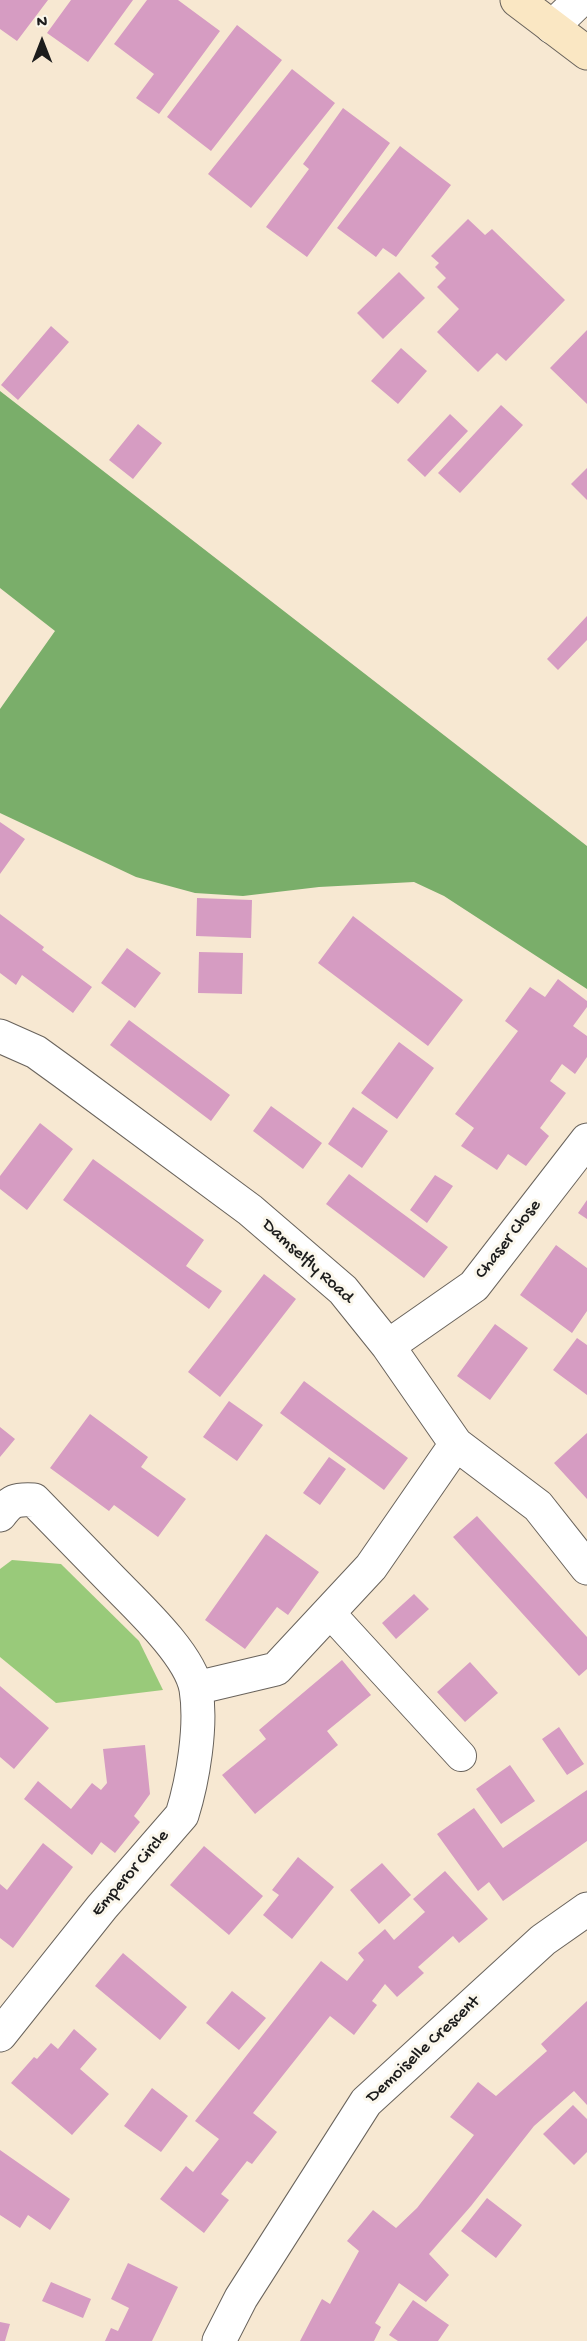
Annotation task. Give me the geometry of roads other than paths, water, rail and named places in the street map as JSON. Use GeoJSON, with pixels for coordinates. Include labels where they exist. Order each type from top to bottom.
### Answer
{"type":"FeatureCollection","features":[{"type":"Feature","properties":{"kind":"street"},"geometry":{"type":"LineString","coordinates":[[517,0],[587,52]]}},
{"type":"Feature","properties":{"kind":"street"},"geometry":{"type":"LineString","coordinates":[[552,27],[580,0]]}},
{"type":"Feature","properties":{"kind":"street","name":"Damselfly Road"},"geometry":{"type":"LineString","coordinates":[[0,1036],[36,1052],[250,1210],[344,1290],[388,1346],[456,1444],[538,1506],[587,1568]]}},
{"type":"Feature","properties":{"kind":"street","name":"Chaser Close"},"geometry":{"type":"LineString","coordinates":[[388,1346],[474,1286],[587,1140]]}},
{"type":"Feature","properties":{"kind":"street"},"geometry":{"type":"LineString","coordinates":[[196,1688],[276,1669],[370,1567],[456,1444]]}},
{"type":"Feature","properties":{"kind":"street","name":"Emperor Circle"},"geometry":{"type":"LineString","coordinates":[[0,1515],[7,1506],[18,1499],[34,1500],[159,1629],[181,1656],[196,1688],[197,1740],[182,1815],[102,1907],[0,2035]]}},
{"type":"Feature","properties":{"kind":"street","name":"Demoiselle Crescent"},"geometry":{"type":"LineString","coordinates":[[219,2341],[241,2298],[366,2102],[543,1940],[587,1909]]}},
{"type":"Feature","properties":{"kind":"lane"},"geometry":{"type":"LineString","coordinates":[[329,1612],[461,1756]]}}]}
